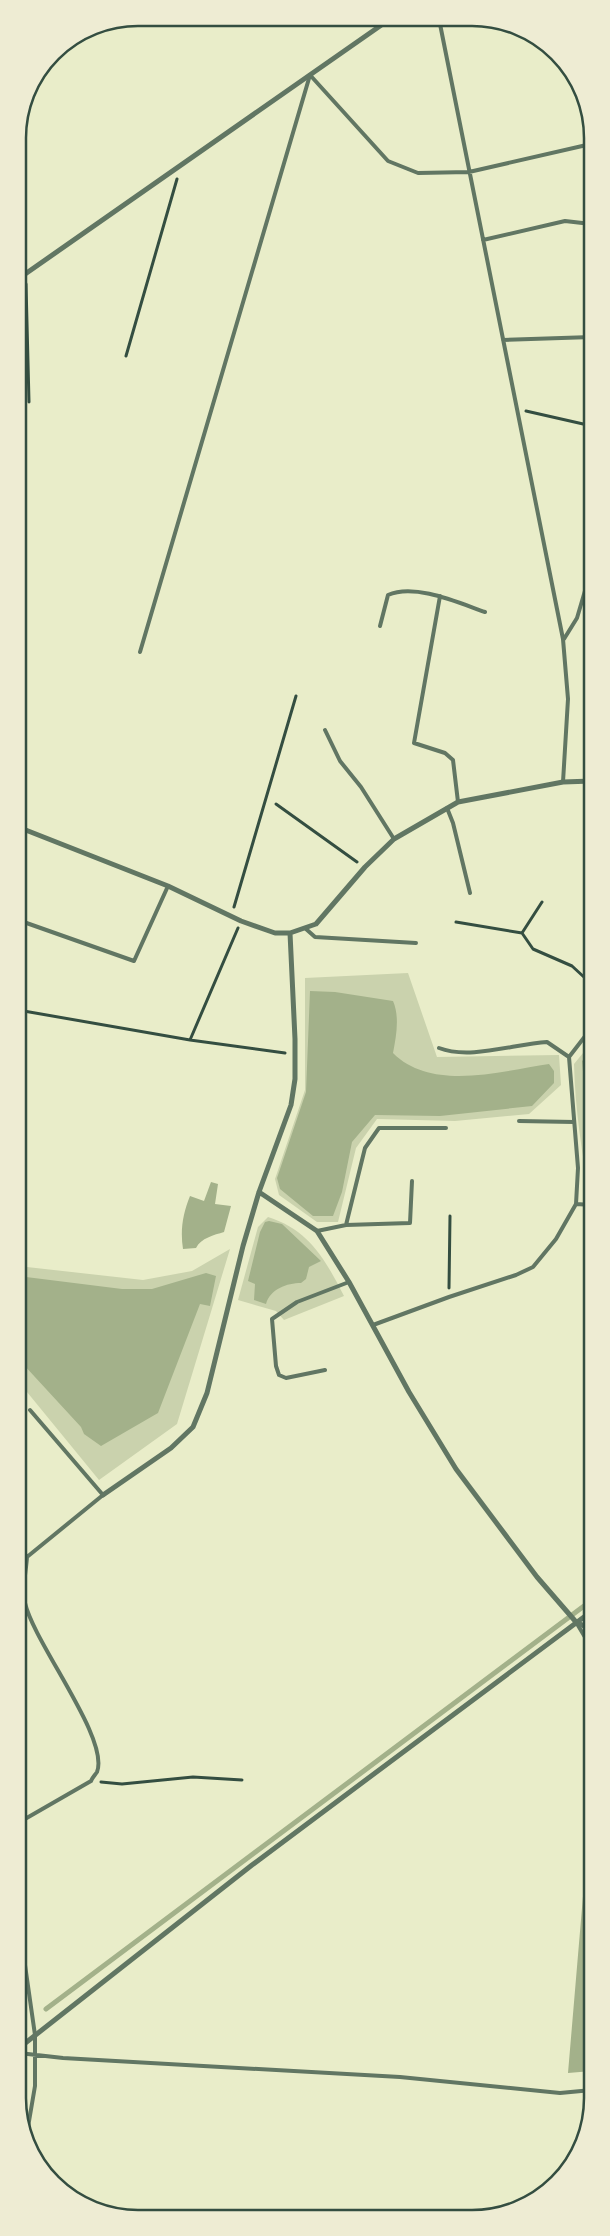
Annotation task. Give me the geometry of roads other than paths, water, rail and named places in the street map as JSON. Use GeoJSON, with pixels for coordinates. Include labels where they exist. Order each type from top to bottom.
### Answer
{"type":"FeatureCollection","features":[{"type":"Feature","properties":{"kind":"street"},"geometry":{"type":"LineString","coordinates":[[26,273],[380,26]]}},
{"type":"Feature","properties":{"kind":"street"},"geometry":{"type":"LineString","coordinates":[[26,830],[168,886],[242,921],[275,933],[290,934],[316,924],[331,909],[365,867],[394,839],[446,808],[458,802],[563,782],[584,781]]}},
{"type":"Feature","properties":{"kind":"street"},"geometry":{"type":"LineString","coordinates":[[103,1495],[171,1448],[194,1427],[207,1393],[243,1246],[259,1192],[291,1105],[296,1054],[290,934]]}},
{"type":"Feature","properties":{"kind":"street"},"geometry":{"type":"LineString","coordinates":[[259,1192],[317,1231],[350,1282],[409,1392],[456,1469],[537,1577],[576,1622],[584,1626]]}},
{"type":"Feature","properties":{"kind":"street"},"geometry":{"type":"LineString","coordinates":[[26,2042],[252,1865],[584,1616]]}},
{"type":"Feature","properties":{"kind":"lane"},"geometry":{"type":"LineString","coordinates":[[440,26],[564,639],[568,699],[563,782]]}},
{"type":"Feature","properties":{"kind":"lane"},"geometry":{"type":"LineString","coordinates":[[310,75],[388,161],[418,173],[469,172],[584,146]]}},
{"type":"Feature","properties":{"kind":"lane"},"geometry":{"type":"LineString","coordinates":[[140,652],[310,75]]}},
{"type":"Feature","properties":{"kind":"lane"},"geometry":{"type":"LineString","coordinates":[[483,240],[565,221],[584,223]]}},
{"type":"Feature","properties":{"kind":"lane"},"geometry":{"type":"LineString","coordinates":[[503,340],[584,336]]}},
{"type":"Feature","properties":{"kind":"lane"},"geometry":{"type":"LineString","coordinates":[[380,626],[388,595],[396,592],[440,596],[485,612]]}},
{"type":"Feature","properties":{"kind":"lane"},"geometry":{"type":"LineString","coordinates":[[564,639],[577,618],[584,594]]}},
{"type":"Feature","properties":{"kind":"lane"},"geometry":{"type":"LineString","coordinates":[[440,596],[414,743],[445,753],[453,760],[458,802]]}},
{"type":"Feature","properties":{"kind":"lane"},"geometry":{"type":"LineString","coordinates":[[325,730],[340,761],[361,787],[394,839]]}},
{"type":"Feature","properties":{"kind":"lane"},"geometry":{"type":"LineString","coordinates":[[446,808],[453,824],[470,893]]}},
{"type":"Feature","properties":{"kind":"lane"},"geometry":{"type":"LineString","coordinates":[[26,923],[134,961],[168,886]]}},
{"type":"Feature","properties":{"kind":"lane"},"geometry":{"type":"LineString","coordinates":[[306,929],[316,936],[416,944]]}},
{"type":"Feature","properties":{"kind":"lane"},"geometry":{"type":"LineString","coordinates":[[373,1326],[449,1297],[516,1275],[533,1267],[556,1239],[576,1204],[578,1168],[569,1057],[584,1038]]}},
{"type":"Feature","properties":{"kind":"lane"},"geometry":{"type":"LineString","coordinates":[[439,1048],[448,1051],[486,1051],[547,1042],[569,1057]]}},
{"type":"Feature","properties":{"kind":"lane"},"geometry":{"type":"LineString","coordinates":[[519,1121],[574,1122]]}},
{"type":"Feature","properties":{"kind":"lane"},"geometry":{"type":"LineString","coordinates":[[346,1224],[365,1148],[379,1128],[446,1128]]}},
{"type":"Feature","properties":{"kind":"lane"},"geometry":{"type":"LineString","coordinates":[[317,1231],[346,1224],[410,1223],[412,1180]]}},
{"type":"Feature","properties":{"kind":"lane"},"geometry":{"type":"LineString","coordinates":[[576,1204],[584,1204]]}},
{"type":"Feature","properties":{"kind":"lane"},"geometry":{"type":"LineString","coordinates":[[325,1370],[286,1378],[279,1375],[276,1366],[272,1319],[297,1302],[350,1282]]}},
{"type":"Feature","properties":{"kind":"lane"},"geometry":{"type":"LineString","coordinates":[[26,1564],[27,1557],[103,1495],[30,1410]]}},
{"type":"Feature","properties":{"kind":"lane"},"geometry":{"type":"LineString","coordinates":[[26,1606],[39,1638],[85,1720],[94,1744],[98,1770],[90,1781],[26,1817]]}},
{"type":"Feature","properties":{"kind":"lane"},"geometry":{"type":"LineString","coordinates":[[576,1622],[584,1636]]}},
{"type":"Feature","properties":{"kind":"lane"},"geometry":{"type":"LineString","coordinates":[[26,1972],[35,2035],[35,2086],[29,2122]]}},
{"type":"Feature","properties":{"kind":"lane"},"geometry":{"type":"LineString","coordinates":[[26,2054],[400,2077],[560,2093],[584,2091]]}},
{"type":"Feature","properties":{"kind":"waterway"},"geometry":{"type":"LineString","coordinates":[[46,2009],[584,1606]]}}]}
